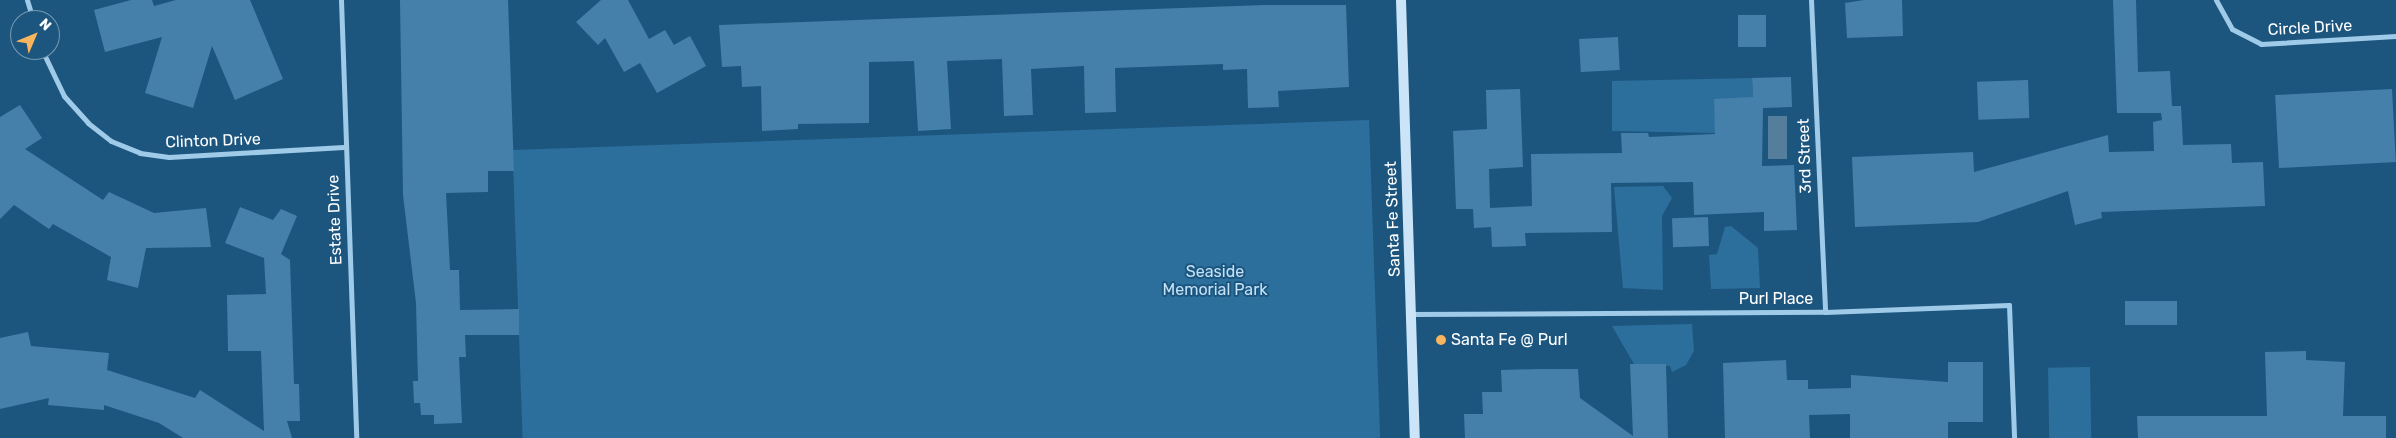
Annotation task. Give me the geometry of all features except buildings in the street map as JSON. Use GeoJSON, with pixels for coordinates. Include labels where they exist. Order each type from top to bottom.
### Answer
{"type":"FeatureCollection","features":[{"type":"Feature","properties":{"kind":"street","name":"Estate Drive"},"geometry":{"type":"LineString","coordinates":[[340,0],[356,438]]}},
{"type":"Feature","properties":{"kind":"street","name":"Santa Fe Street"},"geometry":{"type":"LineString","coordinates":[[1401,0],[1416,438]]}},
{"type":"Feature","properties":{"kind":"street","name":"3rd Street"},"geometry":{"type":"LineString","coordinates":[[1811,0],[1825,312]]}},
{"type":"Feature","properties":{"kind":"street","name":"Circle Drive"},"geometry":{"type":"LineString","coordinates":[[2216,0],[2232,29],[2261,44],[2396,36]]}},
{"type":"Feature","properties":{"kind":"street","name":"Clinton Drive"},"geometry":{"type":"LineString","coordinates":[[47,60],[64,96],[88,123],[111,141],[140,153],[170,157],[344,148]]}},
{"type":"Feature","properties":{"kind":"street","name":"Purl Place"},"geometry":{"type":"LineString","coordinates":[[1411,314],[1825,312],[2009,305],[2014,438]]}},
{"type":"Feature","properties":{"kind":"green space"},"geometry":{"type":"Polygon","coordinates":[[[1752,78],[1753,97],[1715,133],[1612,131],[1612,81],[1752,78]]]}},
{"type":"Feature","properties":{"kind":"green space","name":"Seaside Memorial Park"},"geometry":{"type":"Polygon","coordinates":[[[1369,120],[1380,438],[523,438],[513,150],[1369,120]]]}},
{"type":"Feature","properties":{"kind":"green space"},"geometry":{"type":"Polygon","coordinates":[[[1663,186],[1672,198],[1662,216],[1663,290],[1623,288],[1614,187],[1663,186]]]}},
{"type":"Feature","properties":{"kind":"green space"},"geometry":{"type":"Polygon","coordinates":[[[1731,226],[1758,248],[1760,288],[1711,289],[1709,255],[1717,254],[1725,227],[1731,226]]]}},
{"type":"Feature","properties":{"kind":"green space"},"geometry":{"type":"Polygon","coordinates":[[[1692,324],[1694,351],[1686,365],[1672,372],[1670,366],[1634,364],[1612,326],[1692,324]]]}},
{"type":"Feature","properties":{"kind":"green space"},"geometry":{"type":"Polygon","coordinates":[[[2090,367],[2091,438],[2049,438],[2048,368],[2090,367]]]}},
{"type":"Feature","properties":{"kind":"shaded area"},"geometry":{"type":"Polygon","coordinates":[[[1768,116],[1787,116],[1787,159],[1768,159],[1768,116]]]}},
{"type":"Feature","properties":{"kind":"place","name":"Santa Fe @ Purl"},"geometry":{"type":"Point","coordinates":[1441,340]}}]}
